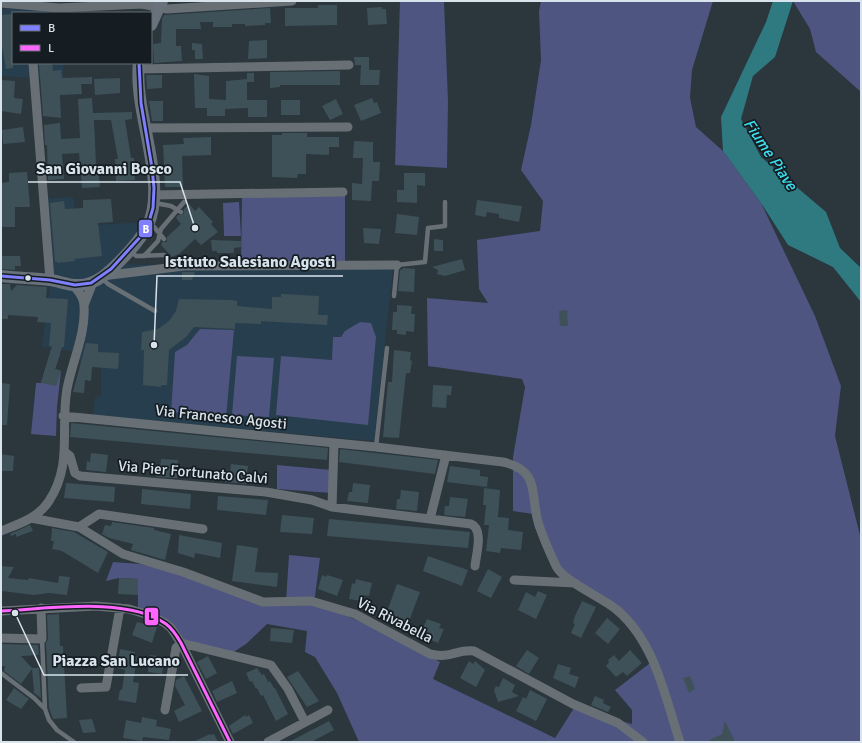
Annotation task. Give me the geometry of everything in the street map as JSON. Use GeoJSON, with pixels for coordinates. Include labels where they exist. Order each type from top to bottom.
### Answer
{"type":"FeatureCollection","features":[{"type":"Feature","properties":{"kind":"street"},"geometry":{"type":"LineString","coordinates":[[1,3],[31,7],[59,8],[131,4],[160,5],[292,1]]}},
{"type":"Feature","properties":{"kind":"street"},"geometry":{"type":"LineString","coordinates":[[152,23],[160,5]]}},
{"type":"Feature","properties":{"kind":"street"},"geometry":{"type":"LineString","coordinates":[[33,64],[50,280]]}},
{"type":"Feature","properties":{"kind":"street"},"geometry":{"type":"LineString","coordinates":[[84,305],[80,294],[88,282],[131,251],[153,213],[152,161],[145,128],[139,66],[349,65]]}},
{"type":"Feature","properties":{"kind":"street"},"geometry":{"type":"LineString","coordinates":[[145,128],[270,126],[348,127]]}},
{"type":"Feature","properties":{"kind":"street"},"geometry":{"type":"LineString","coordinates":[[153,213],[343,192]]}},
{"type":"Feature","properties":{"kind":"street"},"geometry":{"type":"LineString","coordinates":[[1,276],[88,282],[184,266],[397,265]]}},
{"type":"Feature","properties":{"kind":"street"},"geometry":{"type":"LineString","coordinates":[[1,531],[31,518],[45,506],[52,495],[61,471],[65,452],[63,416],[67,388],[83,325],[84,305],[88,282]]}},
{"type":"Feature","properties":{"kind":"street","name":"Via Francesco Agosti"},"geometry":{"type":"LineString","coordinates":[[63,416],[376,447],[504,462],[515,465],[525,472],[533,487],[539,522],[557,567],[576,583],[618,610],[642,638],[680,742]]}},
{"type":"Feature","properties":{"kind":"street"},"geometry":{"type":"LineString","coordinates":[[332,507],[334,443]]}},
{"type":"Feature","properties":{"kind":"street","name":"Via Pier Fortunato Calvi"},"geometry":{"type":"LineString","coordinates":[[65,452],[70,456],[75,473],[80,476],[266,492],[312,500],[332,507],[471,524],[476,526],[478,532],[475,566]]}},
{"type":"Feature","properties":{"kind":"street"},"geometry":{"type":"LineString","coordinates":[[430,519],[446,455]]}},
{"type":"Feature","properties":{"kind":"street"},"geometry":{"type":"LineString","coordinates":[[79,527],[99,514],[203,529]]}},
{"type":"Feature","properties":{"kind":"street","name":"Via Rivabella"},"geometry":{"type":"LineString","coordinates":[[31,518],[79,527],[123,554],[183,572],[264,602],[311,601],[355,614],[430,654],[442,657],[453,655],[463,650],[474,651],[573,704],[618,723],[643,742]]}},
{"type":"Feature","properties":{"kind":"street"},"geometry":{"type":"LineString","coordinates":[[514,580],[576,583]]}},
{"type":"Feature","properties":{"kind":"street"},"geometry":{"type":"LineString","coordinates":[[1,611],[96,606],[120,608],[140,612],[157,618],[171,628],[181,643],[230,742]]}},
{"type":"Feature","properties":{"kind":"street"},"geometry":{"type":"LineString","coordinates":[[1,638],[42,639],[41,608]]}},
{"type":"Feature","properties":{"kind":"street"},"geometry":{"type":"LineString","coordinates":[[81,688],[106,686],[120,608]]}},
{"type":"Feature","properties":{"kind":"street"},"geometry":{"type":"LineString","coordinates":[[165,710],[176,648],[181,643]]}},
{"type":"Feature","properties":{"kind":"street"},"geometry":{"type":"LineString","coordinates":[[181,643],[271,665],[288,689],[305,722]]}},
{"type":"Feature","properties":{"kind":"street"},"geometry":{"type":"LineString","coordinates":[[268,742],[328,710]]}},
{"type":"Feature","properties":{"kind":"lane"},"geometry":{"type":"LineString","coordinates":[[144,256],[158,241],[161,229],[184,202]]}},
{"type":"Feature","properties":{"kind":"lane"},"geometry":{"type":"LineString","coordinates":[[394,296],[397,265],[425,262],[428,228],[445,226],[445,202]]}},
{"type":"Feature","properties":{"kind":"lane"},"geometry":{"type":"LineString","coordinates":[[163,238],[153,213],[171,206],[180,211]]}},
{"type":"Feature","properties":{"kind":"lane"},"geometry":{"type":"LineString","coordinates":[[131,251],[136,256],[164,255]]}},
{"type":"Feature","properties":{"kind":"lane"},"geometry":{"type":"LineString","coordinates":[[88,282],[108,284],[155,311]]}},
{"type":"Feature","properties":{"kind":"lane"},"geometry":{"type":"LineString","coordinates":[[376,447],[387,348]]}},
{"type":"Feature","properties":{"kind":"lane"},"geometry":{"type":"LineString","coordinates":[[42,639],[45,710],[49,720],[57,730],[74,742]]}},
{"type":"Feature","properties":{"kind":"lane"},"geometry":{"type":"LineString","coordinates":[[1,673],[34,698],[45,710]]}},
{"type":"Feature","properties":{"kind":"shaded area"},"geometry":{"type":"Polygon","coordinates":[[[400,1],[444,1],[448,101],[447,168],[395,165],[400,1]]]}},
{"type":"Feature","properties":{"kind":"shaded area"},"geometry":{"type":"Polygon","coordinates":[[[541,1],[713,1],[692,70],[690,98],[696,127],[723,151],[761,203],[815,316],[841,386],[835,436],[861,539],[861,742],[359,742],[337,693],[315,657],[305,652],[307,631],[267,624],[246,644],[226,657],[175,641],[163,618],[138,607],[138,579],[119,578],[106,581],[113,562],[140,564],[186,575],[255,601],[286,601],[289,555],[320,558],[314,604],[363,623],[440,662],[433,679],[555,738],[574,708],[632,724],[632,710],[615,690],[654,660],[618,608],[567,577],[539,526],[535,529],[533,514],[513,511],[513,457],[525,387],[522,379],[428,366],[427,298],[488,303],[479,289],[477,240],[540,231],[543,201],[521,170],[531,125],[541,60],[539,11],[541,1]]]}},
{"type":"Feature","properties":{"kind":"shaded area"},"geometry":{"type":"Polygon","coordinates":[[[773,1],[793,1],[775,57],[753,76],[741,119],[761,157],[826,212],[840,248],[861,268],[861,302],[833,267],[788,245],[761,203],[723,151],[721,117],[766,22],[773,1]]]}},
{"type":"Feature","properties":{"kind":"shaded area"},"geometry":{"type":"Polygon","coordinates":[[[793,1],[861,1],[861,92],[816,52],[810,29],[793,1]]]}},
{"type":"Feature","properties":{"kind":"shaded area"},"geometry":{"type":"Polygon","coordinates":[[[37,4],[60,5],[61,12],[12,12],[12,64],[63,64],[64,80],[1,76],[1,10],[37,4]]]}},
{"type":"Feature","properties":{"kind":"shaded area"},"geometry":{"type":"Polygon","coordinates":[[[345,196],[345,268],[241,265],[242,197],[345,196]]]}},
{"type":"Feature","properties":{"kind":"shaded area"},"geometry":{"type":"Polygon","coordinates":[[[73,197],[78,226],[146,222],[112,264],[393,269],[374,441],[93,415],[95,397],[101,396],[101,364],[77,360],[79,352],[42,347],[50,285],[42,199],[73,197]]]}},
{"type":"Feature","properties":{"kind":"shaded area"},"geometry":{"type":"Polygon","coordinates":[[[239,202],[241,236],[224,236],[223,203],[239,202]]]}},
{"type":"Feature","properties":{"kind":"shaded area"},"geometry":{"type":"Polygon","coordinates":[[[360,322],[371,323],[376,337],[368,425],[276,415],[281,356],[332,360],[333,337],[341,337],[345,331],[360,322]]]}},
{"type":"Feature","properties":{"kind":"shaded area"},"geometry":{"type":"Polygon","coordinates":[[[200,329],[234,330],[226,417],[171,412],[175,352],[187,345],[200,329]]]}},
{"type":"Feature","properties":{"kind":"shaded area"},"geometry":{"type":"Polygon","coordinates":[[[51,350],[60,354],[55,369],[61,371],[57,407],[56,436],[31,434],[36,383],[41,383],[51,350]]]}},
{"type":"Feature","properties":{"kind":"shaded area"},"geometry":{"type":"Polygon","coordinates":[[[237,356],[274,358],[269,417],[232,415],[237,356]]]}},
{"type":"Feature","properties":{"kind":"shaded area"},"geometry":{"type":"Polygon","coordinates":[[[277,465],[332,470],[331,493],[277,489],[277,465]]]}},
{"type":"Feature","properties":{"kind":"building"},"geometry":{"type":"Polygon","coordinates":[[[318,5],[337,5],[337,25],[285,26],[285,8],[318,8],[318,5]]]}},
{"type":"Feature","properties":{"kind":"building"},"geometry":{"type":"Polygon","coordinates":[[[382,7],[382,9],[386,9],[387,24],[368,25],[367,8],[382,7]]]}},
{"type":"Feature","properties":{"kind":"building"},"geometry":{"type":"Polygon","coordinates":[[[270,8],[271,23],[265,23],[265,25],[245,26],[245,24],[232,24],[232,27],[213,27],[213,22],[200,22],[201,29],[176,29],[176,46],[181,46],[182,61],[154,63],[153,44],[161,43],[162,19],[164,15],[270,8]]]}},
{"type":"Feature","properties":{"kind":"building"},"geometry":{"type":"Polygon","coordinates":[[[12,14],[13,68],[6,69],[1,40],[1,15],[12,14]]]}},
{"type":"Feature","properties":{"kind":"building"},"geometry":{"type":"Polygon","coordinates":[[[267,40],[267,58],[248,59],[249,41],[267,40]]]}},
{"type":"Feature","properties":{"kind":"building"},"geometry":{"type":"Polygon","coordinates":[[[192,43],[202,44],[203,59],[195,59],[195,50],[192,50],[192,43]]]}},
{"type":"Feature","properties":{"kind":"building"},"geometry":{"type":"Polygon","coordinates":[[[354,57],[369,57],[369,70],[380,70],[379,85],[360,85],[361,65],[355,65],[354,57]]]}},
{"type":"Feature","properties":{"kind":"building"},"geometry":{"type":"Polygon","coordinates":[[[39,64],[52,64],[53,71],[61,70],[62,78],[92,77],[92,84],[81,84],[82,94],[60,95],[61,118],[43,116],[39,64]]]}},
{"type":"Feature","properties":{"kind":"building"},"geometry":{"type":"Polygon","coordinates":[[[340,71],[340,85],[280,85],[280,87],[270,88],[270,72],[340,71]]]}},
{"type":"Feature","properties":{"kind":"building"},"geometry":{"type":"Polygon","coordinates":[[[247,73],[254,73],[254,82],[247,82],[247,100],[267,100],[267,117],[248,117],[248,108],[225,109],[225,116],[207,116],[207,108],[195,108],[194,74],[209,76],[209,99],[226,100],[226,81],[247,79],[247,73]]]}},
{"type":"Feature","properties":{"kind":"building"},"geometry":{"type":"Polygon","coordinates":[[[146,75],[162,75],[162,88],[147,89],[146,75]]]}},
{"type":"Feature","properties":{"kind":"building"},"geometry":{"type":"Polygon","coordinates":[[[120,78],[120,93],[95,95],[94,79],[120,78]]]}},
{"type":"Feature","properties":{"kind":"building"},"geometry":{"type":"Polygon","coordinates":[[[1,80],[15,81],[14,98],[23,99],[21,114],[1,111],[1,80]]]}},
{"type":"Feature","properties":{"kind":"building"},"geometry":{"type":"Polygon","coordinates":[[[92,98],[93,113],[132,112],[132,119],[125,120],[131,158],[134,158],[135,180],[116,181],[115,159],[118,159],[111,120],[94,120],[96,165],[98,165],[100,187],[82,188],[79,153],[62,154],[64,179],[48,180],[47,145],[45,145],[44,125],[60,123],[61,139],[80,138],[78,99],[92,98]]]}},
{"type":"Feature","properties":{"kind":"building"},"geometry":{"type":"Polygon","coordinates":[[[372,98],[374,103],[377,102],[381,113],[361,121],[354,105],[372,98]]]}},
{"type":"Feature","properties":{"kind":"building"},"geometry":{"type":"Polygon","coordinates":[[[336,99],[343,114],[330,120],[322,106],[336,99]]]}},
{"type":"Feature","properties":{"kind":"building"},"geometry":{"type":"Polygon","coordinates":[[[281,100],[300,100],[300,115],[281,115],[281,100]]]}},
{"type":"Feature","properties":{"kind":"building"},"geometry":{"type":"Polygon","coordinates":[[[149,101],[163,101],[163,121],[152,121],[149,101]]]}},
{"type":"Feature","properties":{"kind":"building"},"geometry":{"type":"Polygon","coordinates":[[[23,127],[25,142],[3,144],[2,130],[23,127]]]}},
{"type":"Feature","properties":{"kind":"building"},"geometry":{"type":"Polygon","coordinates":[[[282,133],[307,133],[307,137],[339,137],[339,147],[329,147],[329,155],[306,154],[306,174],[298,174],[297,178],[272,177],[272,135],[282,135],[282,133]]]}},
{"type":"Feature","properties":{"kind":"building"},"geometry":{"type":"Polygon","coordinates":[[[211,137],[211,155],[182,156],[183,187],[165,187],[163,145],[184,144],[183,138],[211,137]]]}},
{"type":"Feature","properties":{"kind":"building"},"geometry":{"type":"Polygon","coordinates":[[[354,141],[373,142],[373,162],[380,162],[379,181],[372,181],[371,201],[352,200],[352,183],[362,184],[363,158],[353,158],[354,141]]]}},
{"type":"Feature","properties":{"kind":"building"},"geometry":{"type":"Polygon","coordinates":[[[27,172],[30,207],[15,207],[15,227],[2,227],[1,183],[9,182],[9,173],[27,172]]]}},
{"type":"Feature","properties":{"kind":"building"},"geometry":{"type":"Polygon","coordinates":[[[404,173],[425,173],[425,186],[417,185],[417,203],[397,202],[397,190],[404,190],[404,173]]]}},
{"type":"Feature","properties":{"kind":"building"},"geometry":{"type":"Polygon","coordinates":[[[111,199],[113,222],[98,223],[102,256],[74,259],[75,261],[55,262],[50,203],[64,201],[65,209],[83,208],[83,200],[111,199]]]}},
{"type":"Feature","properties":{"kind":"building"},"geometry":{"type":"Polygon","coordinates":[[[477,200],[522,206],[519,222],[499,218],[499,214],[487,212],[486,217],[475,215],[477,200]]]}},
{"type":"Feature","properties":{"kind":"building"},"geometry":{"type":"Polygon","coordinates":[[[189,204],[195,211],[199,207],[213,222],[211,224],[218,232],[201,245],[195,239],[179,254],[172,257],[161,245],[162,242],[167,242],[167,237],[181,224],[176,218],[178,215],[184,214],[184,209],[189,204]]]}},
{"type":"Feature","properties":{"kind":"building"},"geometry":{"type":"Polygon","coordinates":[[[397,214],[419,217],[417,235],[395,233],[397,214]]]}},
{"type":"Feature","properties":{"kind":"building"},"geometry":{"type":"Polygon","coordinates":[[[363,228],[381,229],[379,244],[364,243],[363,228]]]}},
{"type":"Feature","properties":{"kind":"building"},"geometry":{"type":"Polygon","coordinates":[[[434,239],[443,240],[443,251],[434,251],[434,239]]]}},
{"type":"Feature","properties":{"kind":"building"},"geometry":{"type":"Polygon","coordinates":[[[211,240],[241,241],[241,247],[234,248],[234,253],[217,253],[217,251],[212,251],[211,240]]]}},
{"type":"Feature","properties":{"kind":"building"},"geometry":{"type":"Polygon","coordinates":[[[2,256],[20,256],[21,266],[15,266],[15,270],[2,269],[2,256]]]}},
{"type":"Feature","properties":{"kind":"building"},"geometry":{"type":"Polygon","coordinates":[[[462,259],[465,270],[445,276],[437,274],[438,270],[432,267],[462,259]]]}},
{"type":"Feature","properties":{"kind":"building"},"geometry":{"type":"Polygon","coordinates":[[[404,268],[415,269],[414,292],[398,291],[400,270],[404,268]]]}},
{"type":"Feature","properties":{"kind":"building"},"geometry":{"type":"Polygon","coordinates":[[[182,272],[195,272],[192,280],[182,280],[182,272]]]}},
{"type":"Feature","properties":{"kind":"building"},"geometry":{"type":"Polygon","coordinates":[[[1,284],[10,284],[11,291],[17,285],[47,287],[46,298],[68,299],[64,347],[62,347],[55,369],[61,371],[56,386],[41,383],[52,346],[49,346],[51,323],[37,322],[38,317],[8,315],[8,319],[1,319],[1,284]]]}},
{"type":"Feature","properties":{"kind":"building"},"geometry":{"type":"Polygon","coordinates":[[[281,294],[319,296],[318,315],[328,315],[327,325],[261,321],[261,324],[235,323],[235,329],[194,327],[186,337],[169,350],[167,385],[161,385],[161,387],[143,385],[144,350],[141,350],[142,332],[158,329],[169,321],[176,311],[179,299],[231,300],[237,301],[237,306],[272,309],[272,297],[281,297],[281,294]]]}},
{"type":"Feature","properties":{"kind":"building"},"geometry":{"type":"Polygon","coordinates":[[[397,305],[412,306],[411,314],[415,314],[414,332],[406,331],[406,335],[397,334],[397,330],[392,330],[393,312],[397,312],[397,305]]]}},
{"type":"Feature","properties":{"kind":"building"},"geometry":{"type":"Polygon","coordinates":[[[567,310],[568,326],[560,326],[559,311],[567,310]]]}},
{"type":"Feature","properties":{"kind":"building"},"geometry":{"type":"Polygon","coordinates":[[[86,343],[98,344],[98,352],[119,353],[118,369],[92,367],[91,381],[85,380],[84,393],[73,392],[86,343]]]}},
{"type":"Feature","properties":{"kind":"building"},"geometry":{"type":"Polygon","coordinates":[[[394,350],[411,352],[410,360],[412,361],[410,373],[406,373],[399,438],[383,437],[388,382],[392,382],[394,350]]]}},
{"type":"Feature","properties":{"kind":"building"},"geometry":{"type":"Polygon","coordinates":[[[1,383],[10,384],[7,425],[1,425],[1,383]]]}},
{"type":"Feature","properties":{"kind":"building"},"geometry":{"type":"Polygon","coordinates":[[[433,385],[452,386],[451,395],[447,395],[446,408],[432,407],[433,385]]]}},
{"type":"Feature","properties":{"kind":"building"},"geometry":{"type":"Polygon","coordinates":[[[71,423],[328,448],[327,460],[70,437],[71,423]]]}},
{"type":"Feature","properties":{"kind":"building"},"geometry":{"type":"Polygon","coordinates":[[[340,449],[438,460],[435,474],[339,462],[340,449]]]}},
{"type":"Feature","properties":{"kind":"building"},"geometry":{"type":"Polygon","coordinates":[[[91,453],[108,455],[106,472],[86,470],[87,461],[90,462],[91,453]]]}},
{"type":"Feature","properties":{"kind":"building"},"geometry":{"type":"Polygon","coordinates":[[[1,454],[14,456],[13,471],[1,471],[1,454]]]}},
{"type":"Feature","properties":{"kind":"building"},"geometry":{"type":"Polygon","coordinates":[[[161,459],[178,460],[177,478],[156,477],[156,467],[160,467],[161,459]]]}},
{"type":"Feature","properties":{"kind":"building"},"geometry":{"type":"Polygon","coordinates":[[[231,464],[248,466],[246,484],[225,482],[226,473],[230,473],[231,464]]]}},
{"type":"Feature","properties":{"kind":"building"},"geometry":{"type":"Polygon","coordinates":[[[450,466],[480,470],[480,476],[488,477],[487,487],[447,482],[450,466]]]}},
{"type":"Feature","properties":{"kind":"building"},"geometry":{"type":"Polygon","coordinates":[[[66,483],[115,487],[114,502],[64,498],[66,483]]]}},
{"type":"Feature","properties":{"kind":"building"},"geometry":{"type":"Polygon","coordinates":[[[353,483],[370,485],[368,503],[347,501],[349,492],[352,492],[353,483]]]}},
{"type":"Feature","properties":{"kind":"building"},"geometry":{"type":"Polygon","coordinates":[[[484,488],[500,490],[498,517],[509,518],[508,530],[523,532],[521,550],[501,548],[500,553],[486,551],[489,525],[484,525],[486,505],[483,505],[484,488]]]}},
{"type":"Feature","properties":{"kind":"building"},"geometry":{"type":"Polygon","coordinates":[[[142,489],[191,494],[190,509],[141,504],[142,489]]]}},
{"type":"Feature","properties":{"kind":"building"},"geometry":{"type":"Polygon","coordinates":[[[401,490],[419,492],[417,511],[396,509],[397,499],[400,499],[401,490]]]}},
{"type":"Feature","properties":{"kind":"building"},"geometry":{"type":"Polygon","coordinates":[[[218,496],[268,500],[266,515],[217,510],[218,496]]]}},
{"type":"Feature","properties":{"kind":"building"},"geometry":{"type":"Polygon","coordinates":[[[450,497],[468,499],[465,517],[444,515],[445,506],[449,506],[450,497]]]}},
{"type":"Feature","properties":{"kind":"building"},"geometry":{"type":"Polygon","coordinates":[[[282,515],[314,518],[312,534],[280,532],[282,515]]]}},
{"type":"Feature","properties":{"kind":"building"},"geometry":{"type":"Polygon","coordinates":[[[329,519],[470,532],[468,548],[327,536],[329,519]]]}},
{"type":"Feature","properties":{"kind":"building"},"geometry":{"type":"Polygon","coordinates":[[[112,522],[154,528],[154,530],[171,534],[165,560],[131,550],[133,544],[109,538],[102,534],[105,525],[111,526],[112,522]]]}},
{"type":"Feature","properties":{"kind":"building"},"geometry":{"type":"Polygon","coordinates":[[[30,525],[33,531],[16,537],[16,534],[11,536],[10,534],[30,525]]]}},
{"type":"Feature","properties":{"kind":"building"},"geometry":{"type":"Polygon","coordinates":[[[52,528],[74,532],[108,552],[98,573],[62,551],[52,549],[54,541],[51,541],[52,528]]]}},
{"type":"Feature","properties":{"kind":"building"},"geometry":{"type":"Polygon","coordinates":[[[179,535],[222,543],[220,558],[195,553],[194,558],[178,553],[179,535]]]}},
{"type":"Feature","properties":{"kind":"building"},"geometry":{"type":"Polygon","coordinates":[[[237,545],[258,548],[255,572],[278,573],[277,587],[232,581],[237,545]]]}},
{"type":"Feature","properties":{"kind":"building"},"geometry":{"type":"Polygon","coordinates":[[[428,556],[468,570],[462,586],[423,571],[428,556]]]}},
{"type":"Feature","properties":{"kind":"building"},"geometry":{"type":"Polygon","coordinates":[[[1,566],[14,567],[8,578],[28,580],[29,578],[58,583],[59,576],[70,577],[67,595],[49,593],[34,595],[2,591],[1,593],[1,566]]]}},
{"type":"Feature","properties":{"kind":"building"},"geometry":{"type":"Polygon","coordinates":[[[488,569],[502,577],[491,598],[477,591],[488,569]]]}},
{"type":"Feature","properties":{"kind":"building"},"geometry":{"type":"Polygon","coordinates":[[[322,575],[343,580],[337,596],[318,589],[322,575]]]}},
{"type":"Feature","properties":{"kind":"building"},"geometry":{"type":"Polygon","coordinates":[[[119,578],[138,579],[138,595],[118,594],[119,578]]]}},
{"type":"Feature","properties":{"kind":"building"},"geometry":{"type":"Polygon","coordinates":[[[356,579],[372,583],[369,596],[363,595],[361,601],[349,599],[352,583],[355,584],[356,579]]]}},
{"type":"Feature","properties":{"kind":"building"},"geometry":{"type":"Polygon","coordinates":[[[397,584],[420,592],[408,624],[390,617],[392,610],[388,609],[397,584]]]}},
{"type":"Feature","properties":{"kind":"building"},"geometry":{"type":"Polygon","coordinates":[[[538,591],[547,595],[536,619],[518,610],[526,592],[535,597],[538,591]]]}},
{"type":"Feature","properties":{"kind":"building"},"geometry":{"type":"Polygon","coordinates":[[[582,601],[596,607],[581,638],[571,633],[575,624],[573,623],[575,616],[582,601]]]}},
{"type":"Feature","properties":{"kind":"building"},"geometry":{"type":"Polygon","coordinates":[[[59,614],[60,646],[63,646],[67,718],[53,719],[49,708],[46,643],[48,639],[47,615],[59,614]]]}},
{"type":"Feature","properties":{"kind":"building"},"geometry":{"type":"Polygon","coordinates":[[[607,618],[620,629],[608,644],[595,633],[607,618]]]}},
{"type":"Feature","properties":{"kind":"building"},"geometry":{"type":"Polygon","coordinates":[[[427,619],[441,624],[439,628],[444,629],[438,643],[424,637],[426,634],[421,632],[427,619]]]}},
{"type":"Feature","properties":{"kind":"building"},"geometry":{"type":"Polygon","coordinates":[[[137,622],[157,627],[152,643],[132,635],[137,622]]]}},
{"type":"Feature","properties":{"kind":"building"},"geometry":{"type":"Polygon","coordinates":[[[271,628],[294,630],[292,643],[270,641],[271,628]]]}},
{"type":"Feature","properties":{"kind":"building"},"geometry":{"type":"Polygon","coordinates":[[[1,644],[38,645],[39,655],[21,656],[32,668],[39,668],[41,698],[33,692],[32,669],[21,684],[4,671],[5,666],[1,666],[1,644]]]}},
{"type":"Feature","properties":{"kind":"building"},"geometry":{"type":"Polygon","coordinates":[[[120,649],[135,652],[134,656],[137,657],[133,682],[139,683],[136,703],[118,700],[120,690],[122,690],[125,670],[117,668],[120,649]]]}},
{"type":"Feature","properties":{"kind":"building"},"geometry":{"type":"Polygon","coordinates":[[[527,650],[539,658],[529,674],[516,666],[527,650]]]}},
{"type":"Feature","properties":{"kind":"building"},"geometry":{"type":"Polygon","coordinates":[[[630,650],[642,663],[627,676],[623,672],[616,677],[606,666],[609,662],[608,660],[614,655],[619,661],[630,650]]]}},
{"type":"Feature","properties":{"kind":"building"},"geometry":{"type":"Polygon","coordinates":[[[150,655],[165,657],[162,674],[148,672],[150,655]]]}},
{"type":"Feature","properties":{"kind":"building"},"geometry":{"type":"Polygon","coordinates":[[[208,656],[217,673],[206,679],[197,662],[208,656]]]}},
{"type":"Feature","properties":{"kind":"building"},"geometry":{"type":"Polygon","coordinates":[[[469,661],[473,664],[475,661],[485,670],[476,687],[460,678],[469,661]]]}},
{"type":"Feature","properties":{"kind":"building"},"geometry":{"type":"Polygon","coordinates":[[[558,664],[571,668],[569,674],[579,677],[575,688],[553,678],[558,664]]]}},
{"type":"Feature","properties":{"kind":"building"},"geometry":{"type":"Polygon","coordinates":[[[257,668],[275,688],[288,714],[276,721],[263,695],[261,696],[252,681],[250,682],[246,673],[257,668]]]}},
{"type":"Feature","properties":{"kind":"building"},"geometry":{"type":"Polygon","coordinates":[[[298,671],[319,701],[307,707],[287,677],[298,671]]]}},
{"type":"Feature","properties":{"kind":"building"},"geometry":{"type":"Polygon","coordinates":[[[184,676],[202,711],[179,722],[174,711],[185,705],[175,686],[176,680],[184,676]]]}},
{"type":"Feature","properties":{"kind":"building"},"geometry":{"type":"Polygon","coordinates":[[[690,676],[695,689],[689,693],[683,678],[690,676]]]}},
{"type":"Feature","properties":{"kind":"building"},"geometry":{"type":"Polygon","coordinates":[[[503,678],[515,685],[512,692],[519,696],[498,702],[494,690],[496,686],[499,687],[503,678]]]}},
{"type":"Feature","properties":{"kind":"building"},"geometry":{"type":"Polygon","coordinates":[[[232,681],[237,693],[217,702],[212,691],[232,681]]]}},
{"type":"Feature","properties":{"kind":"building"},"geometry":{"type":"Polygon","coordinates":[[[14,688],[29,699],[21,709],[6,700],[14,688]]]}},
{"type":"Feature","properties":{"kind":"building"},"geometry":{"type":"Polygon","coordinates":[[[530,690],[547,699],[536,721],[516,711],[523,697],[526,699],[530,690]]]}},
{"type":"Feature","properties":{"kind":"building"},"geometry":{"type":"Polygon","coordinates":[[[595,696],[604,700],[603,703],[611,707],[608,712],[591,705],[595,696]]]}},
{"type":"Feature","properties":{"kind":"building"},"geometry":{"type":"Polygon","coordinates":[[[245,715],[246,717],[249,715],[253,723],[233,734],[229,726],[245,715]]]}},
{"type":"Feature","properties":{"kind":"building"},"geometry":{"type":"Polygon","coordinates":[[[142,717],[157,720],[156,726],[171,729],[169,740],[143,737],[142,741],[123,738],[126,720],[141,723],[142,717]]]}},
{"type":"Feature","properties":{"kind":"building"},"geometry":{"type":"Polygon","coordinates":[[[92,719],[96,732],[83,733],[79,720],[92,719]]]}},
{"type":"Feature","properties":{"kind":"building"},"geometry":{"type":"Polygon","coordinates":[[[329,721],[334,730],[311,742],[289,742],[329,721]]]}},
{"type":"Feature","properties":{"kind":"building"},"geometry":{"type":"Polygon","coordinates":[[[725,721],[735,742],[706,742],[722,734],[725,721]]]}},
{"type":"Feature","properties":{"kind":"building"},"geometry":{"type":"Polygon","coordinates":[[[210,734],[214,734],[218,742],[193,742],[210,734]]]}},
{"type":"Feature","properties":{"kind":"transit line","name":"B"},"geometry":{"type":"LineString","coordinates":[[1,276],[50,280],[75,285],[91,283],[111,269],[142,235],[148,225],[153,208],[154,188],[141,103],[139,64]]}},
{"type":"Feature","properties":{"kind":"transit line","name":"L"},"geometry":{"type":"LineString","coordinates":[[1,611],[86,606],[109,607],[150,615],[166,624],[173,630],[181,643],[230,742]]}},
{"type":"Feature","properties":{"kind":"place","name":"San Giovanni Bosco"},"geometry":{"type":"Point","coordinates":[195,228]}},
{"type":"Feature","properties":{"kind":"place","name":"Istituto Salesiano Agosti"},"geometry":{"type":"Point","coordinates":[154,345]}},
{"type":"Feature","properties":{"kind":"place","name":"Piazza San Lucano"},"geometry":{"type":"Point","coordinates":[15,613]}},
{"type":"Feature","properties":{"kind":"water label","name":"Fiume Piave"},"geometry":{"type":"Point","coordinates":[771,154]}}]}
